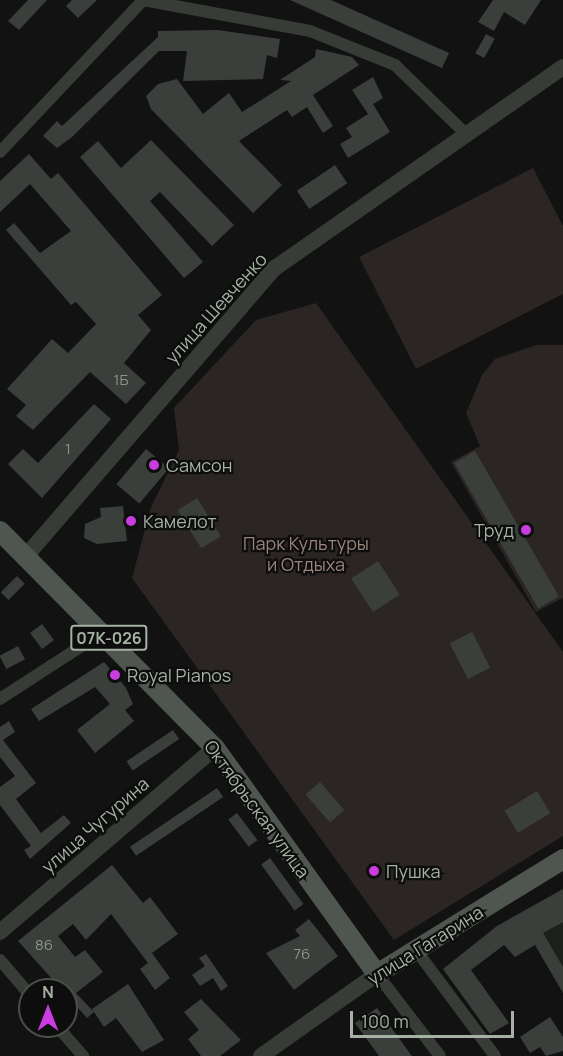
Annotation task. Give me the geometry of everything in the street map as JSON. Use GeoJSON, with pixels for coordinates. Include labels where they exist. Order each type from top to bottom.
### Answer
{"type":"FeatureCollection","features":[{"type":"Feature","properties":{"kind":"main road","name":"Октябрьская улица"},"geometry":{"type":"LineString","coordinates":[[0,531],[103,632],[215,748],[377,974]]}},
{"type":"Feature","properties":{"kind":"main road","name":"улица Гагарина"},"geometry":{"type":"LineString","coordinates":[[377,974],[563,860]]}},
{"type":"Feature","properties":{"kind":"street"},"geometry":{"type":"LineString","coordinates":[[0,152],[142,0],[310,31],[395,65],[466,134]]}},
{"type":"Feature","properties":{"kind":"street","name":"улица Шевченко"},"geometry":{"type":"LineString","coordinates":[[26,556],[275,268],[563,67]]}},
{"type":"Feature","properties":{"kind":"street"},"geometry":{"type":"LineString","coordinates":[[0,699],[103,632]]}},
{"type":"Feature","properties":{"kind":"street","name":"улица Чугурина"},"geometry":{"type":"LineString","coordinates":[[0,932],[215,748]]}},
{"type":"Feature","properties":{"kind":"street"},"geometry":{"type":"LineString","coordinates":[[416,950],[495,1056]]}},
{"type":"Feature","properties":{"kind":"street"},"geometry":{"type":"LineString","coordinates":[[0,960],[18,981]]}},
{"type":"Feature","properties":{"kind":"street","name":"улица Гагарина"},"geometry":{"type":"LineString","coordinates":[[261,1056],[377,974]]}},
{"type":"Feature","properties":{"kind":"street","name":"Октябрьская улица"},"geometry":{"type":"LineString","coordinates":[[377,974],[440,1056]]}},
{"type":"Feature","properties":{"kind":"street"},"geometry":{"type":"LineString","coordinates":[[67,1038],[83,1056]]}},
{"type":"Feature","properties":{"kind":"shaded area"},"geometry":{"type":"Polygon","coordinates":[[[563,920],[563,970],[541,933],[563,920]]]}},
{"type":"Feature","properties":{"kind":"green space"},"geometry":{"type":"Polygon","coordinates":[[[533,168],[563,226],[563,294],[416,369],[359,257],[533,168]]]}},
{"type":"Feature","properties":{"kind":"green space","name":"Парк Культуры и Отдыха"},"geometry":{"type":"Polygon","coordinates":[[[316,303],[563,652],[563,836],[394,940],[132,578],[151,507],[179,450],[174,408],[256,320],[316,303]]]}},
{"type":"Feature","properties":{"kind":"green space","name":"Труд"},"geometry":{"type":"Polygon","coordinates":[[[536,345],[563,345],[563,598],[536,612],[451,462],[480,446],[466,413],[482,375],[495,359],[536,345]]]}},
{"type":"Feature","properties":{"kind":"building"},"geometry":{"type":"Polygon","coordinates":[[[28,0],[47,0],[19,30],[8,21],[28,0]]]}},
{"type":"Feature","properties":{"kind":"building"},"geometry":{"type":"Polygon","coordinates":[[[72,0],[97,0],[78,18],[66,6],[72,0]]]}},
{"type":"Feature","properties":{"kind":"building"},"geometry":{"type":"Polygon","coordinates":[[[290,0],[331,0],[449,53],[442,68],[290,0]]]}},
{"type":"Feature","properties":{"kind":"building"},"geometry":{"type":"Polygon","coordinates":[[[493,0],[541,0],[525,25],[504,12],[494,31],[478,22],[493,0]]]}},
{"type":"Feature","properties":{"kind":"building"},"geometry":{"type":"Polygon","coordinates":[[[218,30],[280,39],[277,58],[267,55],[263,79],[183,81],[187,51],[159,51],[72,137],[57,148],[43,136],[57,121],[62,126],[158,37],[158,31],[218,30]]]}},
{"type":"Feature","properties":{"kind":"building"},"geometry":{"type":"Polygon","coordinates":[[[486,34],[495,39],[484,58],[475,53],[486,34]]]}},
{"type":"Feature","properties":{"kind":"building"},"geometry":{"type":"Polygon","coordinates":[[[316,49],[352,57],[359,65],[313,95],[333,126],[323,133],[307,107],[292,117],[287,110],[239,141],[282,185],[253,213],[151,109],[146,96],[158,84],[177,79],[203,114],[229,93],[242,112],[291,81],[280,80],[315,57],[316,49]]]}},
{"type":"Feature","properties":{"kind":"building"},"geometry":{"type":"Polygon","coordinates":[[[373,77],[383,98],[373,104],[390,132],[348,158],[340,144],[352,137],[346,128],[368,114],[352,90],[373,77]]]}},
{"type":"Feature","properties":{"kind":"building"},"geometry":{"type":"Polygon","coordinates":[[[151,140],[234,225],[212,246],[160,192],[150,201],[203,262],[184,278],[80,157],[98,141],[121,168],[151,140]]]}},
{"type":"Feature","properties":{"kind":"building"},"geometry":{"type":"Polygon","coordinates":[[[29,154],[51,179],[58,173],[162,295],[138,315],[151,330],[124,363],[146,383],[126,404],[90,372],[33,430],[16,416],[26,405],[7,389],[52,339],[68,353],[96,324],[76,302],[71,305],[6,230],[14,223],[40,253],[71,231],[30,184],[0,212],[0,181],[29,154]]]}},
{"type":"Feature","properties":{"kind":"building"},"geometry":{"type":"Polygon","coordinates":[[[335,165],[347,183],[309,209],[297,191],[335,165]]]}},
{"type":"Feature","properties":{"kind":"building"},"geometry":{"type":"Polygon","coordinates":[[[94,404],[111,419],[42,498],[8,464],[23,449],[38,463],[94,404]]]}},
{"type":"Feature","properties":{"kind":"building"},"geometry":{"type":"Polygon","coordinates":[[[146,449],[169,468],[139,504],[116,484],[146,449]]]}},
{"type":"Feature","properties":{"kind":"building"},"geometry":{"type":"Polygon","coordinates":[[[475,451],[559,596],[538,608],[454,463],[475,451]]]}},
{"type":"Feature","properties":{"kind":"building"},"geometry":{"type":"Polygon","coordinates":[[[197,498],[221,536],[201,548],[177,510],[197,498]]]}},
{"type":"Feature","properties":{"kind":"building"},"geometry":{"type":"Polygon","coordinates":[[[123,506],[127,541],[97,544],[84,538],[85,524],[101,517],[100,508],[123,506]]]}},
{"type":"Feature","properties":{"kind":"building"},"geometry":{"type":"Polygon","coordinates":[[[378,561],[400,595],[373,612],[351,578],[378,561]]]}},
{"type":"Feature","properties":{"kind":"building"},"geometry":{"type":"Polygon","coordinates":[[[17,576],[25,584],[9,600],[1,592],[17,576]]]}},
{"type":"Feature","properties":{"kind":"building"},"geometry":{"type":"Polygon","coordinates":[[[42,624],[54,640],[42,649],[30,633],[42,624]]]}},
{"type":"Feature","properties":{"kind":"building"},"geometry":{"type":"Polygon","coordinates":[[[472,632],[490,668],[468,679],[450,643],[472,632]]]}},
{"type":"Feature","properties":{"kind":"building"},"geometry":{"type":"Polygon","coordinates":[[[18,646],[25,659],[7,669],[0,656],[18,646]]]}},
{"type":"Feature","properties":{"kind":"building"},"geometry":{"type":"Polygon","coordinates":[[[104,662],[126,688],[133,704],[125,710],[134,721],[95,753],[77,730],[110,704],[95,687],[39,721],[31,709],[104,662]]]}},
{"type":"Feature","properties":{"kind":"building"},"geometry":{"type":"Polygon","coordinates":[[[9,721],[15,732],[3,740],[36,783],[16,799],[41,833],[64,815],[71,823],[30,859],[24,850],[31,846],[0,805],[0,787],[15,776],[0,757],[0,727],[9,721]]]}},
{"type":"Feature","properties":{"kind":"building"},"geometry":{"type":"Polygon","coordinates":[[[173,730],[179,739],[133,770],[127,761],[173,730]]]}},
{"type":"Feature","properties":{"kind":"building"},"geometry":{"type":"Polygon","coordinates":[[[320,782],[344,810],[330,822],[306,794],[320,782]]]}},
{"type":"Feature","properties":{"kind":"building"},"geometry":{"type":"Polygon","coordinates":[[[217,788],[223,797],[136,856],[130,847],[217,788]]]}},
{"type":"Feature","properties":{"kind":"building"},"geometry":{"type":"Polygon","coordinates":[[[537,791],[550,813],[518,833],[504,811],[537,791]]]}},
{"type":"Feature","properties":{"kind":"building"},"geometry":{"type":"Polygon","coordinates":[[[237,813],[257,840],[249,847],[228,820],[237,813]]]}},
{"type":"Feature","properties":{"kind":"building"},"geometry":{"type":"Polygon","coordinates":[[[270,858],[304,904],[295,911],[261,864],[270,858]]]}},
{"type":"Feature","properties":{"kind":"building"},"geometry":{"type":"Polygon","coordinates":[[[112,865],[143,903],[150,897],[178,934],[152,953],[170,978],[155,990],[140,969],[148,963],[111,914],[86,940],[73,924],[58,936],[75,957],[85,950],[103,972],[78,991],[78,978],[51,978],[18,941],[112,865]]]}},
{"type":"Feature","properties":{"kind":"building"},"geometry":{"type":"Polygon","coordinates":[[[563,889],[563,922],[543,933],[563,967],[563,993],[535,945],[515,957],[504,945],[471,970],[509,1023],[490,1034],[443,969],[497,926],[563,889]]]}},
{"type":"Feature","properties":{"kind":"building"},"geometry":{"type":"Polygon","coordinates":[[[309,919],[338,956],[294,990],[266,953],[300,936],[295,930],[309,919]]]}},
{"type":"Feature","properties":{"kind":"building"},"geometry":{"type":"Polygon","coordinates":[[[206,954],[228,986],[221,991],[213,978],[200,986],[192,975],[205,966],[199,958],[206,954]]]}},
{"type":"Feature","properties":{"kind":"building"},"geometry":{"type":"Polygon","coordinates":[[[128,984],[164,1040],[142,1052],[116,1018],[104,1027],[92,1009],[128,984]]]}},
{"type":"Feature","properties":{"kind":"building"},"geometry":{"type":"Polygon","coordinates":[[[78,995],[94,1012],[87,1018],[78,1008],[78,995]]]}},
{"type":"Feature","properties":{"kind":"building"},"geometry":{"type":"Polygon","coordinates":[[[201,999],[241,1040],[220,1056],[201,1056],[188,1039],[199,1030],[184,1012],[201,999]]]}},
{"type":"Feature","properties":{"kind":"building"},"geometry":{"type":"Polygon","coordinates":[[[377,1008],[412,1056],[379,1056],[355,1023],[377,1008]]]}},
{"type":"Feature","properties":{"kind":"building"},"geometry":{"type":"Polygon","coordinates":[[[550,1017],[563,1037],[563,1051],[546,1056],[540,1047],[530,1053],[520,1037],[550,1017]]]}},
{"type":"Feature","properties":{"kind":"place","name":"Самсон"},"geometry":{"type":"Point","coordinates":[154,465]}},
{"type":"Feature","properties":{"kind":"place","name":"Камелот"},"geometry":{"type":"Point","coordinates":[131,521]}},
{"type":"Feature","properties":{"kind":"place","name":"Труд"},"geometry":{"type":"Point","coordinates":[526,530]}},
{"type":"Feature","properties":{"kind":"place","name":"Royal Pianos"},"geometry":{"type":"Point","coordinates":[115,675]}},
{"type":"Feature","properties":{"kind":"place","name":"Пушка"},"geometry":{"type":"Point","coordinates":[374,871]}}]}
